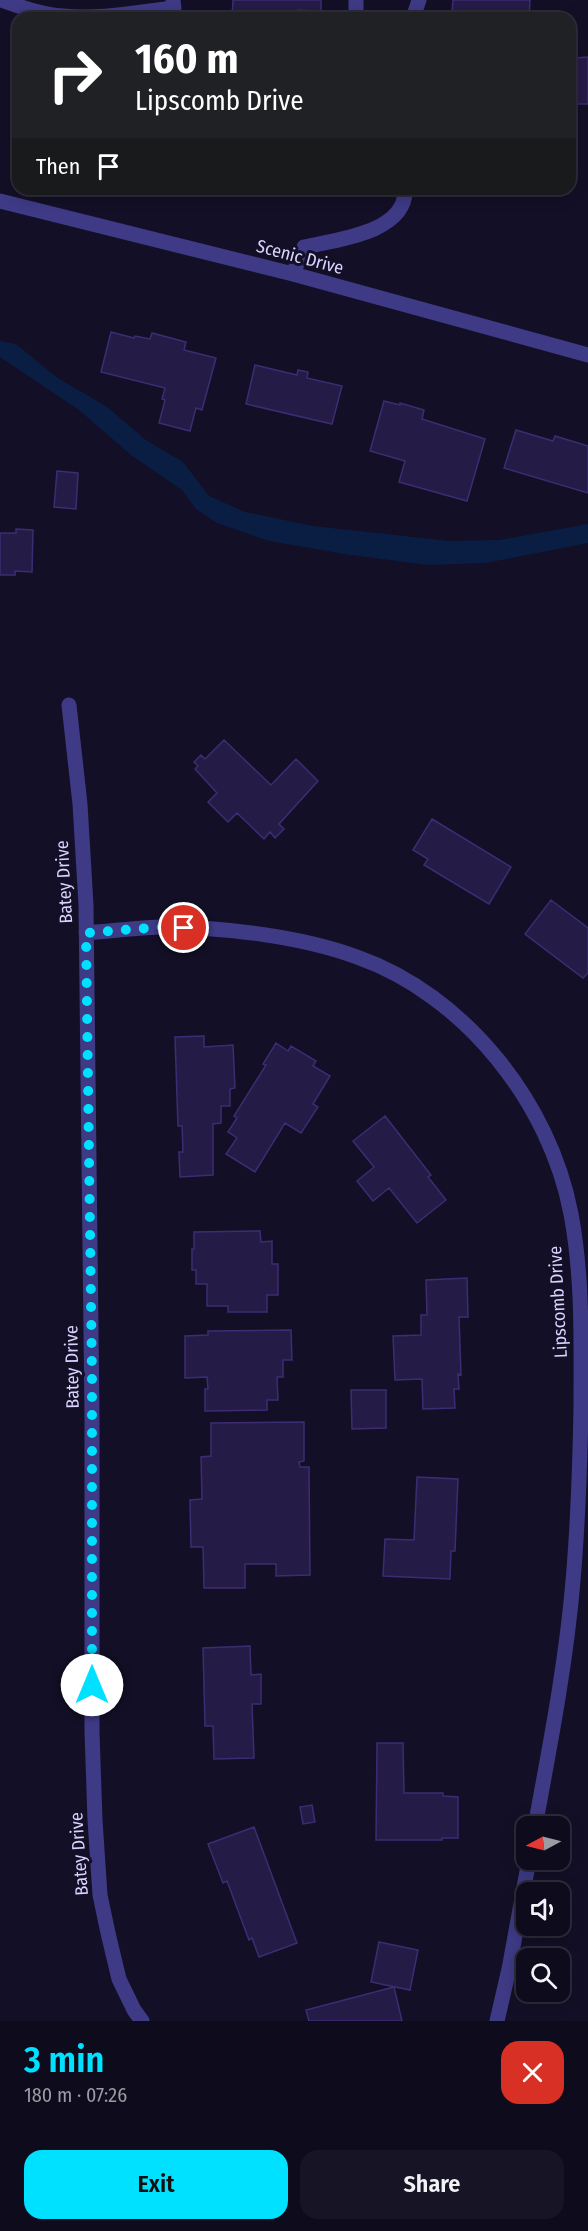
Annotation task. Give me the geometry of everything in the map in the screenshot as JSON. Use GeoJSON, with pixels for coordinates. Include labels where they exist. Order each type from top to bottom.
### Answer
{"type":"FeatureCollection","features":[{"type":"Feature","properties":{"kind":"street"},"geometry":{"type":"LineString","coordinates":[[1,0],[40,12]]}},
{"type":"Feature","properties":{"kind":"street"},"geometry":{"type":"LineString","coordinates":[[134,12],[174,8],[173,0]]}},
{"type":"Feature","properties":{"kind":"street"},"geometry":{"type":"LineString","coordinates":[[293,274],[304,247],[372,230],[394,217],[403,204],[404,195]]}},
{"type":"Feature","properties":{"kind":"street","name":"Scenic Drive"},"geometry":{"type":"LineString","coordinates":[[0,201],[293,274],[588,355]]}},
{"type":"Feature","properties":{"kind":"street","name":"Batey Drive"},"geometry":{"type":"LineString","coordinates":[[69,705],[80,804],[86,933],[92,1406],[92,1732],[95,1820],[100,1895],[108,1933],[119,1979],[142,2021]]}},
{"type":"Feature","properties":{"kind":"street","name":"Lipscomb Drive"},"geometry":{"type":"LineString","coordinates":[[86,933],[161,927],[207,929],[299,941],[337,950],[367,961],[412,984],[471,1030],[517,1084],[537,1120],[562,1181],[571,1212],[581,1285],[580,1462],[573,1581],[557,1707],[537,1816]]}},
{"type":"Feature","properties":{"kind":"street"},"geometry":{"type":"LineString","coordinates":[[497,2021],[527,1870]]}},
{"type":"Feature","properties":{"kind":"water"},"geometry":{"type":"Polygon","coordinates":[[[0,341],[16,344],[56,377],[107,407],[147,441],[183,462],[209,496],[245,512],[313,526],[449,541],[499,540],[588,524],[588,543],[485,563],[429,565],[269,541],[217,523],[196,509],[182,490],[131,455],[79,410],[0,357],[0,341]]]}},
{"type":"Feature","properties":{"kind":"building"},"geometry":{"type":"Polygon","coordinates":[[[233,0],[321,0],[321,11],[232,12],[233,0]]]}},
{"type":"Feature","properties":{"kind":"building"},"geometry":{"type":"Polygon","coordinates":[[[453,0],[530,0],[529,12],[452,12],[453,0]]]}},
{"type":"Feature","properties":{"kind":"building"},"geometry":{"type":"Polygon","coordinates":[[[588,57],[588,104],[576,104],[576,58],[588,57]]]}},
{"type":"Feature","properties":{"kind":"building"},"geometry":{"type":"Polygon","coordinates":[[[111,332],[134,338],[135,336],[150,339],[152,333],[186,342],[184,350],[216,358],[202,410],[196,408],[190,431],[159,423],[165,400],[162,399],[165,388],[101,372],[111,332]]]}},
{"type":"Feature","properties":{"kind":"building"},"geometry":{"type":"Polygon","coordinates":[[[255,365],[297,375],[298,370],[308,372],[307,378],[342,386],[332,424],[246,404],[255,365]]]}},
{"type":"Feature","properties":{"kind":"building"},"geometry":{"type":"Polygon","coordinates":[[[384,401],[424,410],[422,419],[485,439],[467,501],[399,482],[405,461],[370,451],[384,401]]]}},
{"type":"Feature","properties":{"kind":"building"},"geometry":{"type":"Polygon","coordinates":[[[516,430],[553,441],[555,436],[588,446],[588,493],[504,468],[516,430]]]}},
{"type":"Feature","properties":{"kind":"building"},"geometry":{"type":"Polygon","coordinates":[[[57,471],[78,473],[76,509],[54,507],[57,471]]]}},
{"type":"Feature","properties":{"kind":"building"},"geometry":{"type":"Polygon","coordinates":[[[16,529],[33,530],[32,572],[15,571],[15,575],[0,575],[0,533],[16,533],[16,529]]]}},
{"type":"Feature","properties":{"kind":"building"},"geometry":{"type":"Polygon","coordinates":[[[224,740],[271,785],[296,759],[318,781],[279,824],[284,829],[275,838],[270,832],[264,839],[237,813],[228,822],[208,802],[217,793],[195,769],[198,766],[194,762],[201,755],[205,759],[224,740]]]}},
{"type":"Feature","properties":{"kind":"building"},"geometry":{"type":"Polygon","coordinates":[[[432,819],[511,867],[489,904],[424,865],[428,859],[413,850],[432,819]]]}},
{"type":"Feature","properties":{"kind":"building"},"geometry":{"type":"Polygon","coordinates":[[[551,900],[588,928],[588,973],[583,978],[525,934],[551,900]]]}},
{"type":"Feature","properties":{"kind":"building"},"geometry":{"type":"Polygon","coordinates":[[[204,1036],[204,1047],[233,1045],[235,1088],[230,1089],[230,1106],[221,1106],[221,1123],[213,1124],[213,1175],[180,1177],[179,1152],[183,1152],[182,1126],[178,1126],[175,1037],[204,1036]]]}},
{"type":"Feature","properties":{"kind":"building"},"geometry":{"type":"Polygon","coordinates":[[[276,1043],[288,1051],[291,1046],[316,1061],[313,1066],[330,1076],[313,1104],[318,1107],[301,1133],[285,1123],[255,1172],[226,1154],[237,1138],[228,1132],[237,1118],[234,1116],[266,1065],[263,1064],[276,1043]]]}},
{"type":"Feature","properties":{"kind":"building"},"geometry":{"type":"Polygon","coordinates":[[[385,1116],[431,1175],[428,1177],[446,1200],[417,1223],[389,1188],[373,1201],[357,1181],[374,1167],[353,1141],[385,1116]]]}},
{"type":"Feature","properties":{"kind":"building"},"geometry":{"type":"Polygon","coordinates":[[[260,1231],[261,1242],[272,1241],[272,1264],[278,1264],[278,1295],[267,1295],[267,1312],[228,1312],[228,1306],[207,1306],[207,1284],[196,1284],[196,1270],[192,1270],[194,1232],[260,1231]]]}},
{"type":"Feature","properties":{"kind":"building"},"geometry":{"type":"Polygon","coordinates":[[[467,1278],[468,1317],[459,1317],[461,1375],[458,1374],[459,1389],[454,1389],[455,1408],[423,1409],[422,1379],[395,1380],[393,1336],[421,1335],[421,1315],[427,1315],[426,1280],[467,1278]]]}},
{"type":"Feature","properties":{"kind":"building"},"geometry":{"type":"Polygon","coordinates":[[[291,1330],[292,1360],[283,1360],[283,1377],[277,1377],[278,1400],[267,1400],[267,1410],[205,1411],[207,1377],[185,1378],[185,1336],[208,1335],[208,1331],[291,1330]]]}},
{"type":"Feature","properties":{"kind":"building"},"geometry":{"type":"Polygon","coordinates":[[[351,1390],[386,1390],[386,1428],[352,1429],[351,1390]]]}},
{"type":"Feature","properties":{"kind":"building"},"geometry":{"type":"Polygon","coordinates":[[[304,1422],[304,1461],[299,1462],[300,1467],[309,1467],[310,1575],[276,1576],[276,1564],[245,1564],[245,1588],[204,1588],[203,1547],[191,1547],[190,1500],[202,1499],[201,1457],[211,1456],[211,1423],[304,1422]]]}},
{"type":"Feature","properties":{"kind":"building"},"geometry":{"type":"Polygon","coordinates":[[[417,1477],[458,1479],[455,1551],[451,1551],[450,1579],[383,1576],[385,1539],[414,1540],[417,1477]]]}},
{"type":"Feature","properties":{"kind":"building"},"geometry":{"type":"Polygon","coordinates":[[[250,1646],[251,1675],[261,1674],[261,1704],[252,1704],[254,1758],[214,1759],[213,1726],[205,1726],[203,1648],[250,1646]]]}},
{"type":"Feature","properties":{"kind":"building"},"geometry":{"type":"Polygon","coordinates":[[[377,1743],[403,1743],[404,1793],[443,1793],[443,1796],[458,1797],[458,1838],[376,1840],[377,1743]]]}},
{"type":"Feature","properties":{"kind":"building"},"geometry":{"type":"Polygon","coordinates":[[[312,1805],[315,1822],[303,1824],[300,1807],[312,1805]]]}},
{"type":"Feature","properties":{"kind":"building"},"geometry":{"type":"Polygon","coordinates":[[[254,1827],[297,1943],[259,1957],[252,1938],[249,1940],[227,1881],[223,1883],[208,1844],[254,1827]]]}},
{"type":"Feature","properties":{"kind":"building"},"geometry":{"type":"Polygon","coordinates":[[[379,1942],[418,1950],[410,1990],[371,1982],[379,1942]]]}},
{"type":"Feature","properties":{"kind":"building"},"geometry":{"type":"Polygon","coordinates":[[[394,1987],[402,2021],[309,2021],[306,2010],[394,1987]]]}},
{"type":"Feature","properties":{"kind":"route"},"geometry":{"type":"LineString","coordinates":[[92,1685],[92,1376],[86,933],[161,927],[184,928]]}}]}
